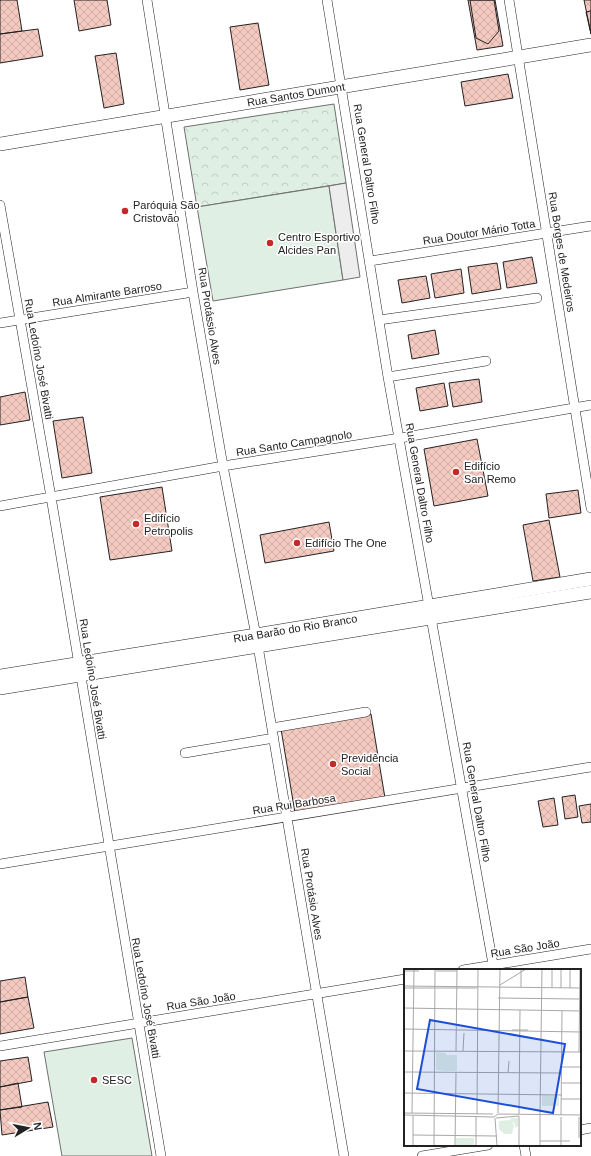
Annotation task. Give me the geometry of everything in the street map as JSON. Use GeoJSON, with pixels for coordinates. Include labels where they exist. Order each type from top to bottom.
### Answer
{"type":"FeatureCollection","features":[{"type":"Feature","properties":{"kind":"main road","name":"Rua Santos Dumont"},"geometry":{"type":"LineString","coordinates":[[0,144],[591,45]]}},
{"type":"Feature","properties":{"kind":"main road","name":"Rua Barão do Rio Branco"},"geometry":{"type":"LineString","coordinates":[[431,612],[591,580]]}},
{"type":"Feature","properties":{"kind":"main road","name":"Rua Barão do Rio Branco"},"geometry":{"type":"LineString","coordinates":[[0,676],[79,669],[431,612],[591,592]]}},
{"type":"Feature","properties":{"kind":"main road","name":"Rua Barão do Rio Branco"},"geometry":{"type":"LineString","coordinates":[[0,688],[79,669]]}},
{"type":"Feature","properties":{"kind":"street","name":"Rua Protássio Alves"},"geometry":{"type":"LineString","coordinates":[[147,0],[193,292],[223,466],[257,640]]}},
{"type":"Feature","properties":{"kind":"street","name":"Rua General Daltro Filho"},"geometry":{"type":"LineString","coordinates":[[327,0],[388,377],[431,612],[493,968]]}},
{"type":"Feature","properties":{"kind":"street","name":"Rua Borges de Medeiros"},"geometry":{"type":"LineString","coordinates":[[509,0],[591,508]]}},
{"type":"Feature","properties":{"kind":"street","name":"Rua Ledoíno José Bivatti"},"geometry":{"type":"LineString","coordinates":[[0,205],[51,497],[161,1156]]}},
{"type":"Feature","properties":{"kind":"street","name":"Rua Doutor Mário Totta"},"geometry":{"type":"LineString","coordinates":[[370,262],[591,226]]}},
{"type":"Feature","properties":{"kind":"street","name":"Rua Almirante Barroso"},"geometry":{"type":"LineString","coordinates":[[0,323],[193,292]]}},
{"type":"Feature","properties":{"kind":"street"},"geometry":{"type":"LineString","coordinates":[[379,320],[537,298]]}},
{"type":"Feature","properties":{"kind":"street"},"geometry":{"type":"LineString","coordinates":[[388,377],[486,360]]}},
{"type":"Feature","properties":{"kind":"street","name":"Rua Santo Campagnolo"},"geometry":{"type":"LineString","coordinates":[[0,506],[223,466],[400,438],[591,405]]}},
{"type":"Feature","properties":{"kind":"street","name":"Rua Protásio Alves"},"geometry":{"type":"LineString","coordinates":[[257,640],[344,1156]]}},
{"type":"Feature","properties":{"kind":"street"},"geometry":{"type":"LineString","coordinates":[[272,728],[366,712]]}},
{"type":"Feature","properties":{"kind":"street"},"geometry":{"type":"LineString","coordinates":[[184,753],[274,738]]}},
{"type":"Feature","properties":{"kind":"street","name":"Rua Rui Barbosa"},"geometry":{"type":"LineString","coordinates":[[0,864],[591,767]]}},
{"type":"Feature","properties":{"kind":"street","name":"Rua São João"},"geometry":{"type":"LineString","coordinates":[[478,969],[493,968],[591,949]]}},
{"type":"Feature","properties":{"kind":"street","name":"Rua São João"},"geometry":{"type":"LineString","coordinates":[[0,1046],[404,980]]}},
{"type":"Feature","properties":{"kind":"street"},"geometry":{"type":"LineString","coordinates":[[581,1130],[591,1128]]}},
{"type":"Feature","properties":{"kind":"street"},"geometry":{"type":"LineString","coordinates":[[422,1156],[482,1146]]}},
{"type":"Feature","properties":{"kind":"street"},"geometry":{"type":"LineString","coordinates":[[524,1146],[526,1156]]}},
{"type":"Feature","properties":{"kind":"green space"},"geometry":{"type":"Polygon","coordinates":[[[334,104],[346,183],[197,207],[184,127],[334,104]]]}},
{"type":"Feature","properties":{"kind":"green space","name":"Centro Esportivo Alcides Pan"},"geometry":{"type":"Polygon","coordinates":[[[329,186],[343,280],[213,301],[197,207],[329,186]]]}},
{"type":"Feature","properties":{"kind":"green space","name":"SESC"},"geometry":{"type":"Polygon","coordinates":[[[132,1038],[152,1156],[62,1156],[44,1052],[132,1038]]]}},
{"type":"Feature","properties":{"kind":"shaded area"},"geometry":{"type":"Polygon","coordinates":[[[346,183],[360,277],[343,280],[329,186],[346,183]]]}},
{"type":"Feature","properties":{"kind":"building"},"geometry":{"type":"Polygon","coordinates":[[[0,0],[17,0],[22,31],[0,34],[0,0]]]}},
{"type":"Feature","properties":{"kind":"building"},"geometry":{"type":"Polygon","coordinates":[[[74,0],[107,0],[111,25],[79,31],[74,0]]]}},
{"type":"Feature","properties":{"kind":"building"},"geometry":{"type":"Polygon","coordinates":[[[468,0],[495,0],[503,46],[477,50],[468,0]]]}},
{"type":"Feature","properties":{"kind":"building"},"geometry":{"type":"Polygon","coordinates":[[[470,0],[494,0],[499,31],[488,44],[476,38],[470,0]]]}},
{"type":"Feature","properties":{"kind":"building"},"geometry":{"type":"Polygon","coordinates":[[[584,0],[591,0],[591,34],[584,0]]]}},
{"type":"Feature","properties":{"kind":"building"},"geometry":{"type":"Polygon","coordinates":[[[591,11],[591,34],[586,12],[591,11]]]}},
{"type":"Feature","properties":{"kind":"building"},"geometry":{"type":"Polygon","coordinates":[[[258,23],[269,85],[240,90],[230,27],[258,23]]]}},
{"type":"Feature","properties":{"kind":"building"},"geometry":{"type":"Polygon","coordinates":[[[38,29],[43,56],[0,63],[0,34],[38,29]]]}},
{"type":"Feature","properties":{"kind":"building"},"geometry":{"type":"Polygon","coordinates":[[[116,53],[124,104],[104,108],[95,56],[116,53]]]}},
{"type":"Feature","properties":{"kind":"building"},"geometry":{"type":"Polygon","coordinates":[[[508,74],[513,98],[465,106],[461,82],[508,74]]]}},
{"type":"Feature","properties":{"kind":"building"},"geometry":{"type":"Polygon","coordinates":[[[532,257],[537,283],[507,288],[503,262],[532,257]]]}},
{"type":"Feature","properties":{"kind":"building"},"geometry":{"type":"Polygon","coordinates":[[[497,263],[501,289],[472,294],[468,267],[497,263]]]}},
{"type":"Feature","properties":{"kind":"building"},"geometry":{"type":"Polygon","coordinates":[[[461,269],[464,293],[435,298],[431,274],[461,269]]]}},
{"type":"Feature","properties":{"kind":"building"},"geometry":{"type":"Polygon","coordinates":[[[426,276],[430,298],[402,303],[398,280],[426,276]]]}},
{"type":"Feature","properties":{"kind":"building"},"geometry":{"type":"Polygon","coordinates":[[[435,330],[439,354],[412,359],[408,335],[435,330]]]}},
{"type":"Feature","properties":{"kind":"building"},"geometry":{"type":"Polygon","coordinates":[[[479,379],[482,402],[453,407],[449,383],[479,379]]]}},
{"type":"Feature","properties":{"kind":"building"},"geometry":{"type":"Polygon","coordinates":[[[444,383],[448,406],[420,411],[416,388],[444,383]]]}},
{"type":"Feature","properties":{"kind":"building"},"geometry":{"type":"Polygon","coordinates":[[[25,392],[30,420],[0,425],[0,397],[25,392]]]}},
{"type":"Feature","properties":{"kind":"building"},"geometry":{"type":"Polygon","coordinates":[[[83,417],[92,473],[62,478],[53,421],[83,417]]]}},
{"type":"Feature","properties":{"kind":"building","name":"Edifício San Remo"},"geometry":{"type":"Polygon","coordinates":[[[477,439],[488,496],[434,506],[424,449],[477,439]]]}},
{"type":"Feature","properties":{"kind":"building","name":"Edifício Petropolis"},"geometry":{"type":"Polygon","coordinates":[[[162,487],[172,551],[110,560],[100,497],[162,487]]]}},
{"type":"Feature","properties":{"kind":"building"},"geometry":{"type":"Polygon","coordinates":[[[578,490],[581,513],[549,518],[546,494],[578,490]]]}},
{"type":"Feature","properties":{"kind":"building"},"geometry":{"type":"Polygon","coordinates":[[[549,520],[560,577],[533,581],[523,525],[549,520]]]}},
{"type":"Feature","properties":{"kind":"building","name":"Edifício The One"},"geometry":{"type":"Polygon","coordinates":[[[329,522],[334,551],[265,563],[260,535],[329,522]]]}},
{"type":"Feature","properties":{"kind":"building","name":"Previdência Social"},"geometry":{"type":"Polygon","coordinates":[[[371,714],[385,798],[295,813],[281,729],[371,714]]]}},
{"type":"Feature","properties":{"kind":"building"},"geometry":{"type":"Polygon","coordinates":[[[575,795],[578,817],[565,819],[562,797],[575,795]]]}},
{"type":"Feature","properties":{"kind":"building"},"geometry":{"type":"Polygon","coordinates":[[[554,798],[558,825],[543,827],[538,801],[554,798]]]}},
{"type":"Feature","properties":{"kind":"building"},"geometry":{"type":"Polygon","coordinates":[[[591,804],[591,822],[582,823],[579,806],[591,804]]]}},
{"type":"Feature","properties":{"kind":"building"},"geometry":{"type":"Polygon","coordinates":[[[25,977],[28,997],[0,1002],[0,981],[25,977]]]}},
{"type":"Feature","properties":{"kind":"building"},"geometry":{"type":"Polygon","coordinates":[[[28,997],[34,1028],[0,1034],[0,1002],[28,997]]]}},
{"type":"Feature","properties":{"kind":"building"},"geometry":{"type":"Polygon","coordinates":[[[28,1057],[32,1081],[0,1087],[0,1061],[28,1057]]]}},
{"type":"Feature","properties":{"kind":"building"},"geometry":{"type":"Polygon","coordinates":[[[18,1083],[22,1107],[0,1110],[0,1087],[18,1083]]]}},
{"type":"Feature","properties":{"kind":"building"},"geometry":{"type":"Polygon","coordinates":[[[48,1102],[53,1127],[2,1135],[0,1110],[48,1102]]]}},
{"type":"Feature","properties":{"kind":"place","name":"Paróquia São Cristovão"},"geometry":{"type":"Point","coordinates":[125,211]}},
{"type":"Feature","properties":{"kind":"place","name":"Centro Esportivo Alcides Pan"},"geometry":{"type":"Point","coordinates":[270,243]}},
{"type":"Feature","properties":{"kind":"place","name":"Edifício San Remo"},"geometry":{"type":"Point","coordinates":[456,472]}},
{"type":"Feature","properties":{"kind":"place","name":"Edifício Petropolis"},"geometry":{"type":"Point","coordinates":[136,524]}},
{"type":"Feature","properties":{"kind":"place","name":"Edifício The One"},"geometry":{"type":"Point","coordinates":[297,543]}},
{"type":"Feature","properties":{"kind":"place","name":"Previdência Social"},"geometry":{"type":"Point","coordinates":[333,764]}},
{"type":"Feature","properties":{"kind":"place","name":"SESC"},"geometry":{"type":"Point","coordinates":[94,1080]}}]}
